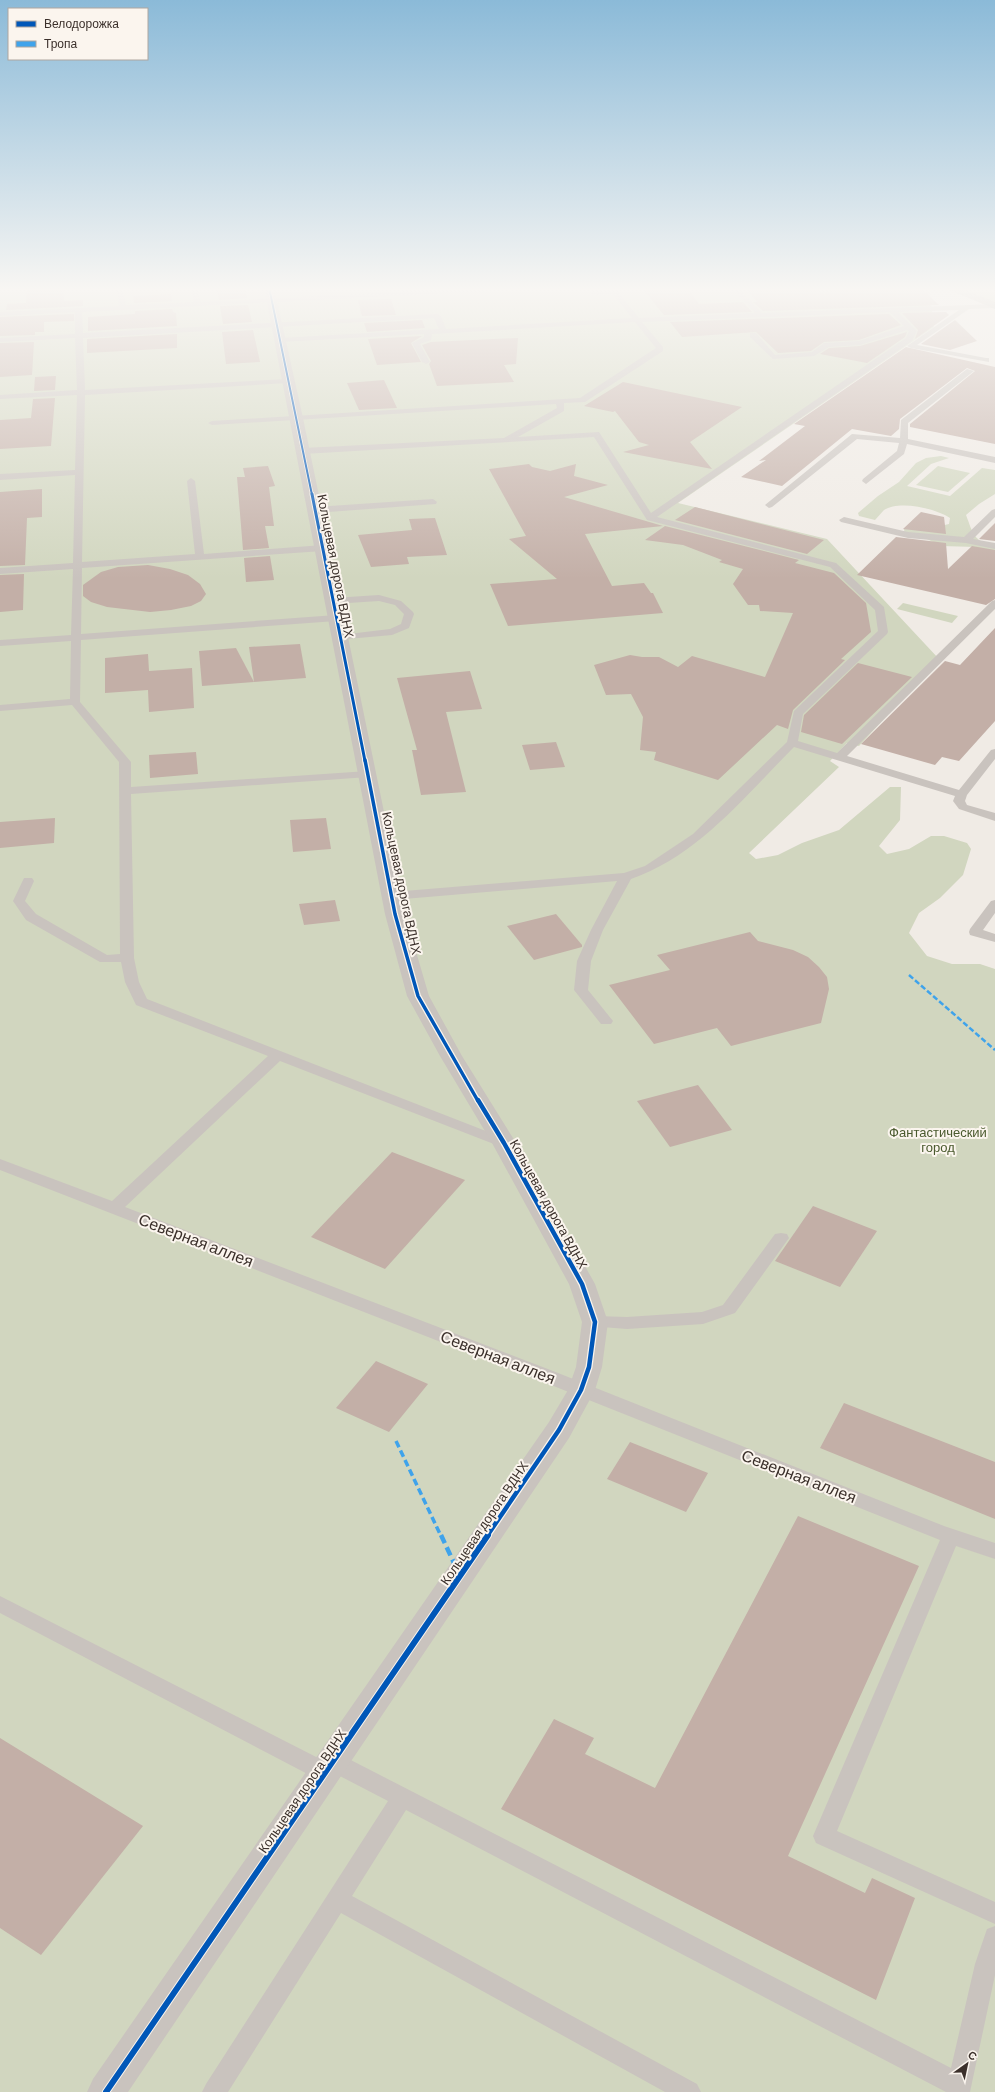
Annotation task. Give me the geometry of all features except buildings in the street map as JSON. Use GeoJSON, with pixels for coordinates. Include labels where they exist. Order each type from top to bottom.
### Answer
{"type":"FeatureCollection","features":[{"type":"Feature","properties":{"kind":"street","name":"Кольцевая дорога ВДНХ"},"geometry":{"type":"LineString","coordinates":[[106,2092],[330,1768],[559,1430],[581,1390],[588,1367],[595,1322],[582,1284],[504,1143],[451,1056],[418,996],[395,914],[297,418],[289,385]]}},
{"type":"Feature","properties":{"kind":"lane"},"geometry":{"type":"LineString","coordinates":[[80,385],[75,702],[125,762],[127,958],[132,982],[141,1002],[504,1143]]}},
{"type":"Feature","properties":{"kind":"lane"},"geometry":{"type":"LineString","coordinates":[[0,397],[208,385]]}},
{"type":"Feature","properties":{"kind":"lane"},"geometry":{"type":"LineString","coordinates":[[212,423],[582,400],[606,385]]}},
{"type":"Feature","properties":{"kind":"lane"},"geometry":{"type":"LineString","coordinates":[[650,518],[843,385]]}},
{"type":"Feature","properties":{"kind":"lane"},"geometry":{"type":"LineString","coordinates":[[866,481],[901,452],[904,441],[904,422],[952,385]]}},
{"type":"Feature","properties":{"kind":"lane"},"geometry":{"type":"LineString","coordinates":[[506,440],[561,409],[560,401]]}},
{"type":"Feature","properties":{"kind":"lane"},"geometry":{"type":"LineString","coordinates":[[303,451],[596,434],[650,518],[833,565],[880,609],[884,632],[798,713],[792,743],[697,836],[649,868],[626,877],[392,896]]}},
{"type":"Feature","properties":{"kind":"lane"},"geometry":{"type":"LineString","coordinates":[[768,505],[855,436],[904,441],[995,460]]}},
{"type":"Feature","properties":{"kind":"lane"},"geometry":{"type":"LineString","coordinates":[[0,476],[79,472]]}},
{"type":"Feature","properties":{"kind":"lane"},"geometry":{"type":"LineString","coordinates":[[190,481],[200,557]]}},
{"type":"Feature","properties":{"kind":"lane"},"geometry":{"type":"LineString","coordinates":[[315,510],[433,502]]}},
{"type":"Feature","properties":{"kind":"lane"},"geometry":{"type":"LineString","coordinates":[[966,540],[995,512]]}},
{"type":"Feature","properties":{"kind":"lane"},"geometry":{"type":"LineString","coordinates":[[844,520],[908,535],[966,540],[995,546]]}},
{"type":"Feature","properties":{"kind":"lane"},"geometry":{"type":"LineString","coordinates":[[0,571],[323,548]]}},
{"type":"Feature","properties":{"kind":"lane"},"geometry":{"type":"LineString","coordinates":[[0,643],[336,619],[392,632],[405,626],[409,614],[398,603],[379,598],[336,619]]}},
{"type":"Feature","properties":{"kind":"lane"},"geometry":{"type":"LineString","coordinates":[[840,757],[995,603]]}},
{"type":"Feature","properties":{"kind":"lane"},"geometry":{"type":"LineString","coordinates":[[0,708],[75,702]]}},
{"type":"Feature","properties":{"kind":"lane"},"geometry":{"type":"LineString","coordinates":[[792,743],[961,794]]}},
{"type":"Feature","properties":{"kind":"lane"},"geometry":{"type":"LineString","coordinates":[[995,752],[961,794],[959,801],[962,807],[995,817]]}},
{"type":"Feature","properties":{"kind":"lane"},"geometry":{"type":"LineString","coordinates":[[126,791],[368,774]]}},
{"type":"Feature","properties":{"kind":"lane"},"geometry":{"type":"LineString","coordinates":[[606,1021],[581,990],[584,961],[597,930],[626,877]]}},
{"type":"Feature","properties":{"kind":"lane"},"geometry":{"type":"LineString","coordinates":[[28,881],[20,901],[31,917],[105,959],[127,958]]}},
{"type":"Feature","properties":{"kind":"lane"},"geometry":{"type":"LineString","coordinates":[[995,904],[975,932],[995,938]]}},
{"type":"Feature","properties":{"kind":"lane"},"geometry":{"type":"LineString","coordinates":[[114,1208],[278,1055]]}},
{"type":"Feature","properties":{"kind":"lane","name":"Северная аллея"},"geometry":{"type":"LineString","coordinates":[[0,1164],[952,1536],[995,1551]]}},
{"type":"Feature","properties":{"kind":"lane"},"geometry":{"type":"LineString","coordinates":[[595,1322],[703,1318],[729,1309],[781,1238]]}},
{"type":"Feature","properties":{"kind":"lane"},"geometry":{"type":"LineString","coordinates":[[952,1536],[824,1836],[995,1913]]}},
{"type":"Feature","properties":{"kind":"lane"},"geometry":{"type":"LineString","coordinates":[[0,1604],[330,1768],[402,1798],[958,2088],[986,1964],[995,1937]]}},
{"type":"Feature","properties":{"kind":"lane"},"geometry":{"type":"LineString","coordinates":[[214,2092],[402,1798]]}},
{"type":"Feature","properties":{"kind":"lane"},"geometry":{"type":"LineString","coordinates":[[338,1900],[689,2092]]}},
{"type":"Feature","properties":{"kind":"green space","name":"Фантастический город"},"geometry":{"type":"Polygon","coordinates":[[[0,385],[850,385],[678,503],[827,539],[939,659],[859,746],[847,743],[830,761],[839,767],[749,853],[756,859],[778,855],[802,843],[839,830],[890,787],[901,787],[900,820],[879,846],[887,854],[909,849],[931,836],[944,836],[967,843],[971,849],[963,875],[940,898],[919,913],[909,933],[927,956],[952,964],[980,964],[995,969],[995,2092],[0,2092],[0,385]]]}},
{"type":"Feature","properties":{"kind":"green space"},"geometry":{"type":"Polygon","coordinates":[[[941,456],[949,458],[931,464],[907,486],[950,496],[982,468],[995,470],[995,494],[979,504],[966,515],[975,536],[982,542],[995,547],[995,558],[977,547],[941,546],[923,537],[905,536],[904,529],[908,527],[936,527],[949,524],[950,518],[926,508],[917,506],[891,507],[884,510],[875,520],[859,516],[858,513],[878,496],[899,482],[916,463],[926,458],[941,456]]]}},
{"type":"Feature","properties":{"kind":"green space"},"geometry":{"type":"Polygon","coordinates":[[[938,466],[970,473],[948,492],[916,485],[938,466]]]}},
{"type":"Feature","properties":{"kind":"green space"},"geometry":{"type":"Polygon","coordinates":[[[903,603],[958,616],[952,623],[897,609],[903,603]]]}},
{"type":"Feature","properties":{"kind":"marked path"},"geometry":{"type":"LineString","coordinates":[[909,975],[995,1050]]}},
{"type":"Feature","properties":{"kind":"marked path"},"geometry":{"type":"LineString","coordinates":[[396,1441],[460,1576]]}},
{"type":"Feature","properties":{"kind":"cycle path"},"geometry":{"type":"LineString","coordinates":[[106,2092],[326,1773],[559,1430],[581,1390],[589,1367],[595,1322],[582,1284],[504,1143],[451,1056],[418,996],[395,914],[290,385]]}}]}
